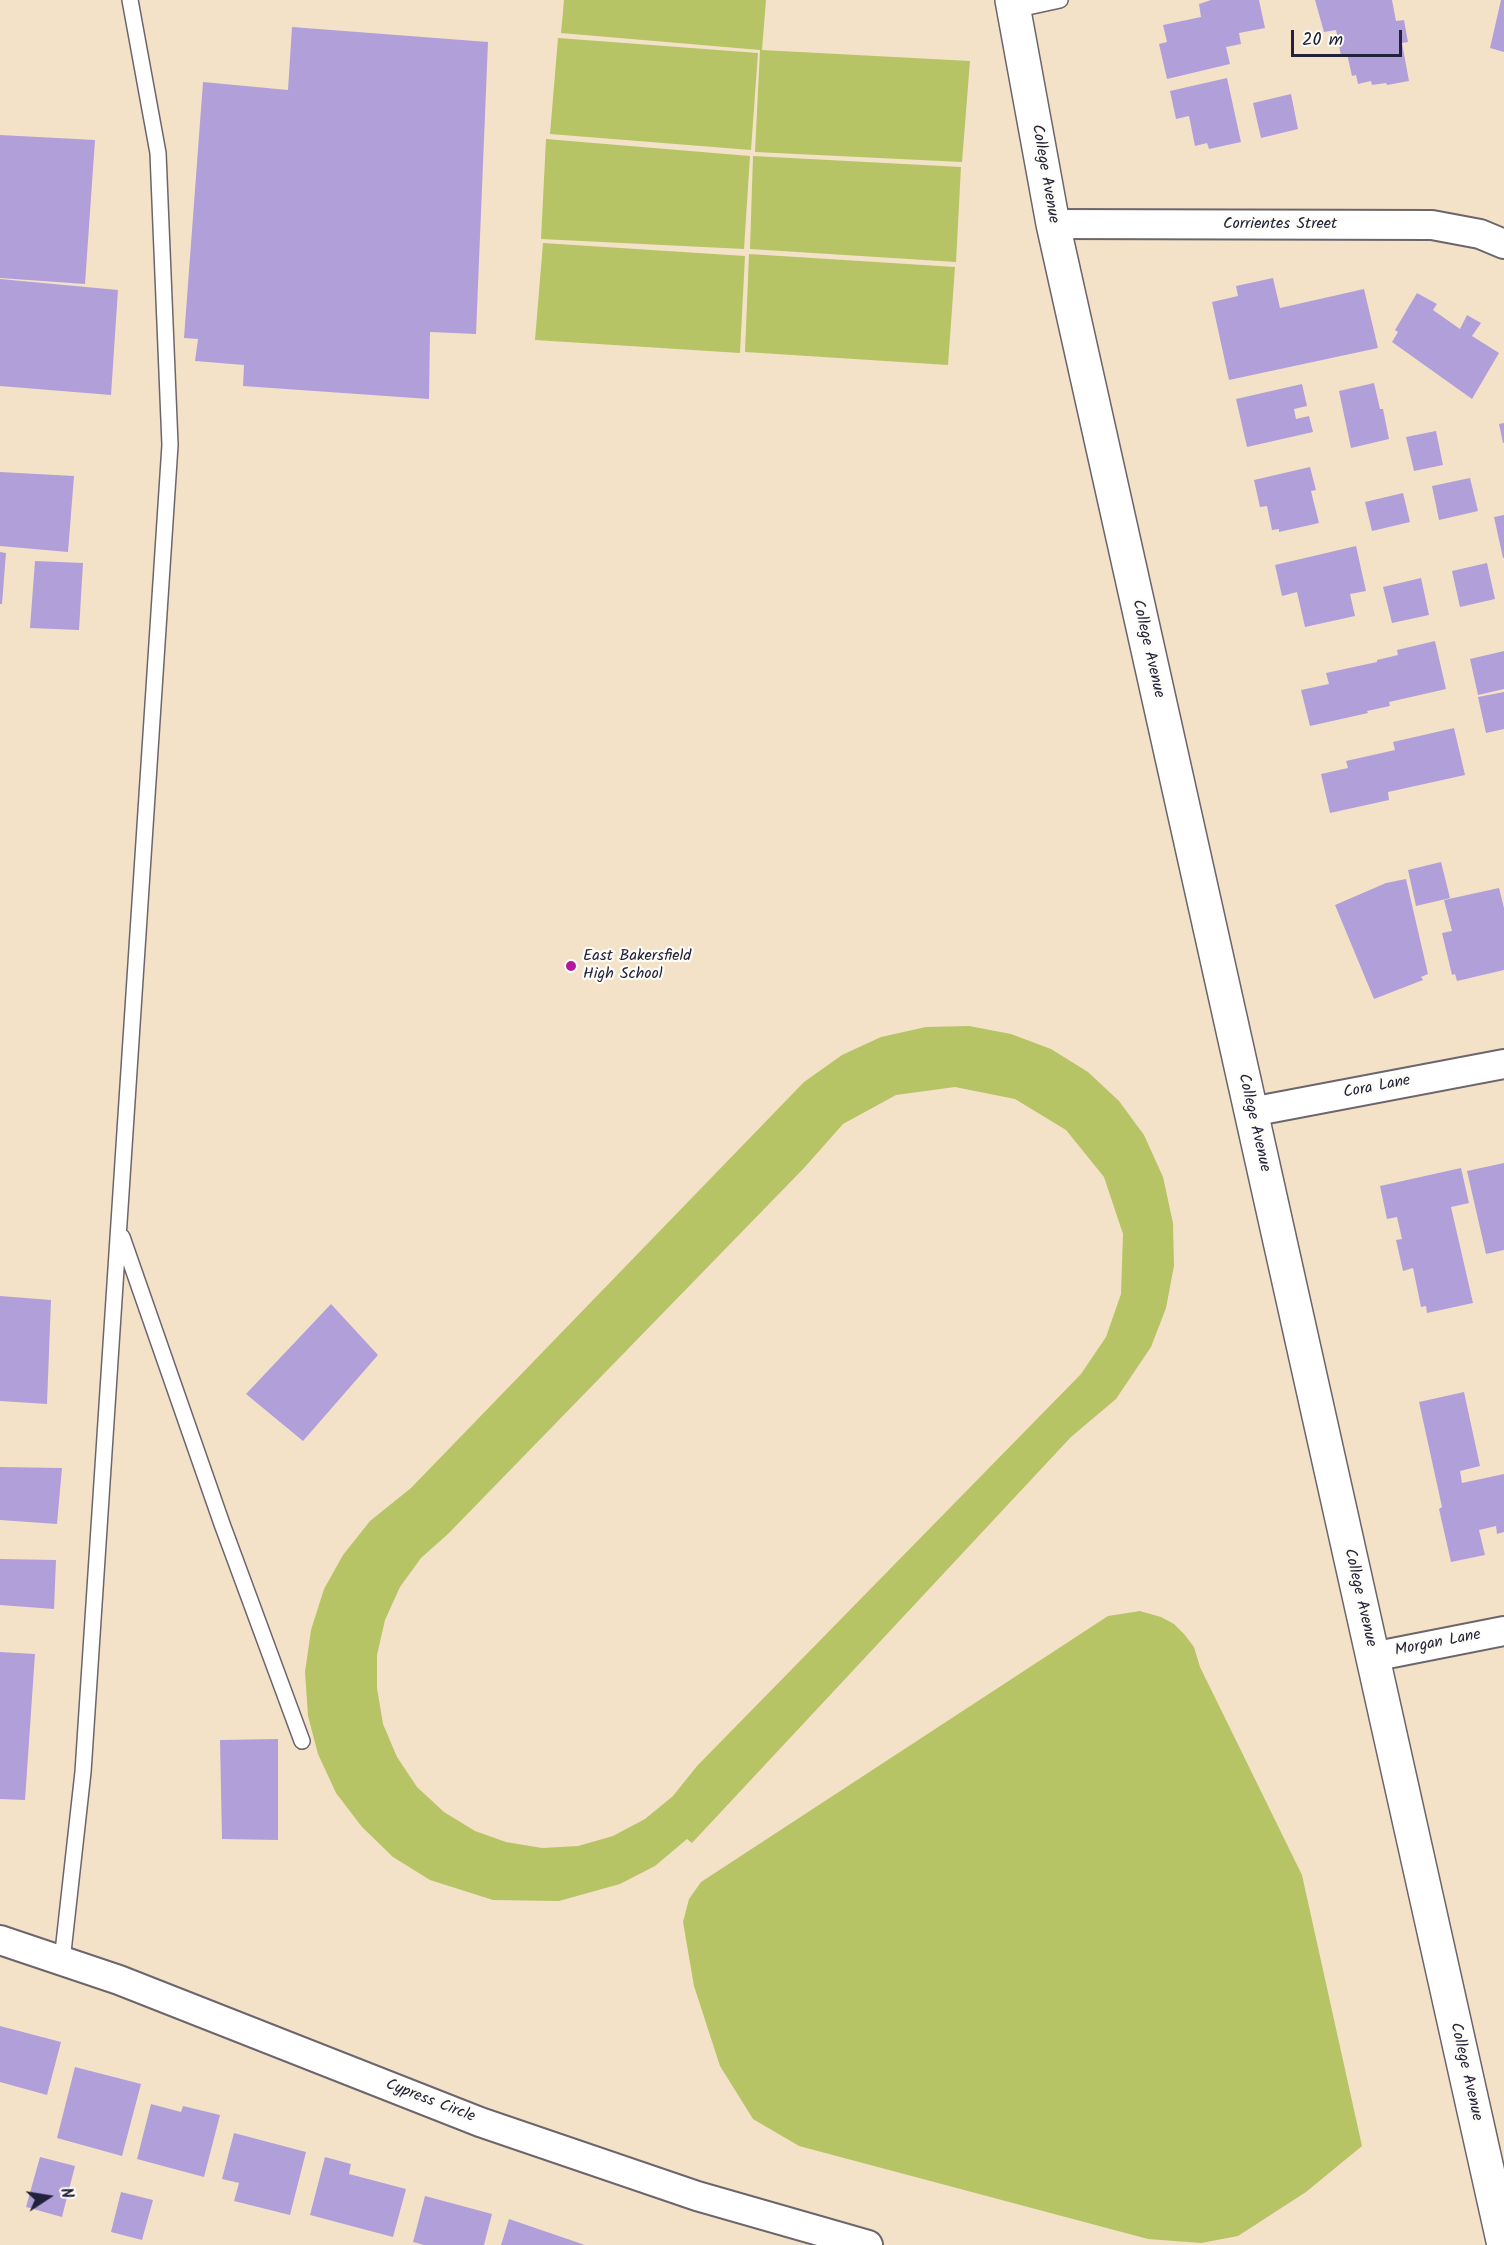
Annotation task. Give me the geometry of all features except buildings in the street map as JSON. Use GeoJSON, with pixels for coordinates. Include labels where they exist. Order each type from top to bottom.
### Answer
{"type":"FeatureCollection","features":[{"type":"Feature","properties":{"kind":"street","name":"College Avenue"},"geometry":{"type":"LineString","coordinates":[[1013,5],[1053,224],[1372,1657],[1497,2180],[1504,2245]]}},
{"type":"Feature","properties":{"kind":"street","name":"Corrientes Street"},"geometry":{"type":"LineString","coordinates":[[1053,224],[1432,225],[1480,234],[1504,243]]}},
{"type":"Feature","properties":{"kind":"street","name":"Cora Lane"},"geometry":{"type":"LineString","coordinates":[[1251,1112],[1504,1064]]}},
{"type":"Feature","properties":{"kind":"street","name":"Morgan Lane"},"geometry":{"type":"LineString","coordinates":[[1372,1657],[1504,1631]]}},
{"type":"Feature","properties":{"kind":"street","name":"Cypress Circle"},"geometry":{"type":"LineString","coordinates":[[0,1940],[118,1980],[480,2122],[697,2196],[868,2245]]}},
{"type":"Feature","properties":{"kind":"lane"},"geometry":{"type":"LineString","coordinates":[[62,1960],[82,1772],[120,1231],[170,445],[158,153],[130,0]]}},
{"type":"Feature","properties":{"kind":"lane"},"geometry":{"type":"LineString","coordinates":[[1013,5],[1060,0]]}},
{"type":"Feature","properties":{"kind":"lane"},"geometry":{"type":"LineString","coordinates":[[120,1231],[222,1524],[302,1740]]}},
{"type":"Feature","properties":{"kind":"green space"},"geometry":{"type":"Polygon","coordinates":[[[564,0],[766,0],[762,50],[970,61],[962,162],[755,152],[760,50],[561,33],[564,0]]]}},
{"type":"Feature","properties":{"kind":"green space"},"geometry":{"type":"Polygon","coordinates":[[[558,38],[758,53],[751,150],[550,134],[558,38]]]}},
{"type":"Feature","properties":{"kind":"green space"},"geometry":{"type":"Polygon","coordinates":[[[546,139],[750,156],[744,249],[541,239],[546,139]]]}},
{"type":"Feature","properties":{"kind":"green space"},"geometry":{"type":"Polygon","coordinates":[[[753,156],[961,167],[956,262],[750,249],[753,156]]]}},
{"type":"Feature","properties":{"kind":"green space"},"geometry":{"type":"Polygon","coordinates":[[[543,243],[745,256],[740,353],[535,340],[543,243]]]}},
{"type":"Feature","properties":{"kind":"green space"},"geometry":{"type":"Polygon","coordinates":[[[749,254],[955,267],[948,365],[745,352],[749,254]]]}},
{"type":"Feature","properties":{"kind":"green space"},"geometry":{"type":"Polygon","coordinates":[[[969,1026],[1011,1034],[1051,1049],[1088,1072],[1119,1101],[1144,1135],[1163,1177],[1173,1223],[1174,1266],[1166,1308],[1151,1347],[1116,1399],[1071,1437],[692,1843],[687,1839],[655,1866],[620,1884],[559,1901],[493,1900],[430,1880],[393,1857],[362,1827],[336,1793],[318,1754],[308,1716],[305,1672],[311,1630],[324,1589],[343,1555],[370,1521],[411,1488],[804,1082],[842,1055],[881,1037],[926,1027],[969,1026]],[[955,1087],[896,1095],[843,1124],[805,1167],[448,1534],[421,1558],[400,1587],[385,1620],[377,1655],[377,1688],[383,1724],[397,1757],[417,1787],[444,1812],[475,1831],[506,1842],[542,1848],[578,1846],[613,1836],[645,1819],[673,1796],[697,1766],[1081,1374],[1106,1337],[1121,1294],[1123,1234],[1104,1177],[1066,1130],[1015,1099],[955,1087]]]}},
{"type":"Feature","properties":{"kind":"green space"},"geometry":{"type":"Polygon","coordinates":[[[1140,1611],[1161,1617],[1174,1624],[1194,1647],[1200,1667],[1302,1875],[1362,2146],[1306,2192],[1238,2236],[1201,2243],[1148,2239],[799,2146],[753,2119],[720,2066],[694,1986],[683,1922],[689,1899],[701,1882],[1108,1616],[1140,1611]]]}},
{"type":"Feature","properties":{"kind":"place","name":"East Bakersfield High School"},"geometry":{"type":"Point","coordinates":[571,966]}}]}
